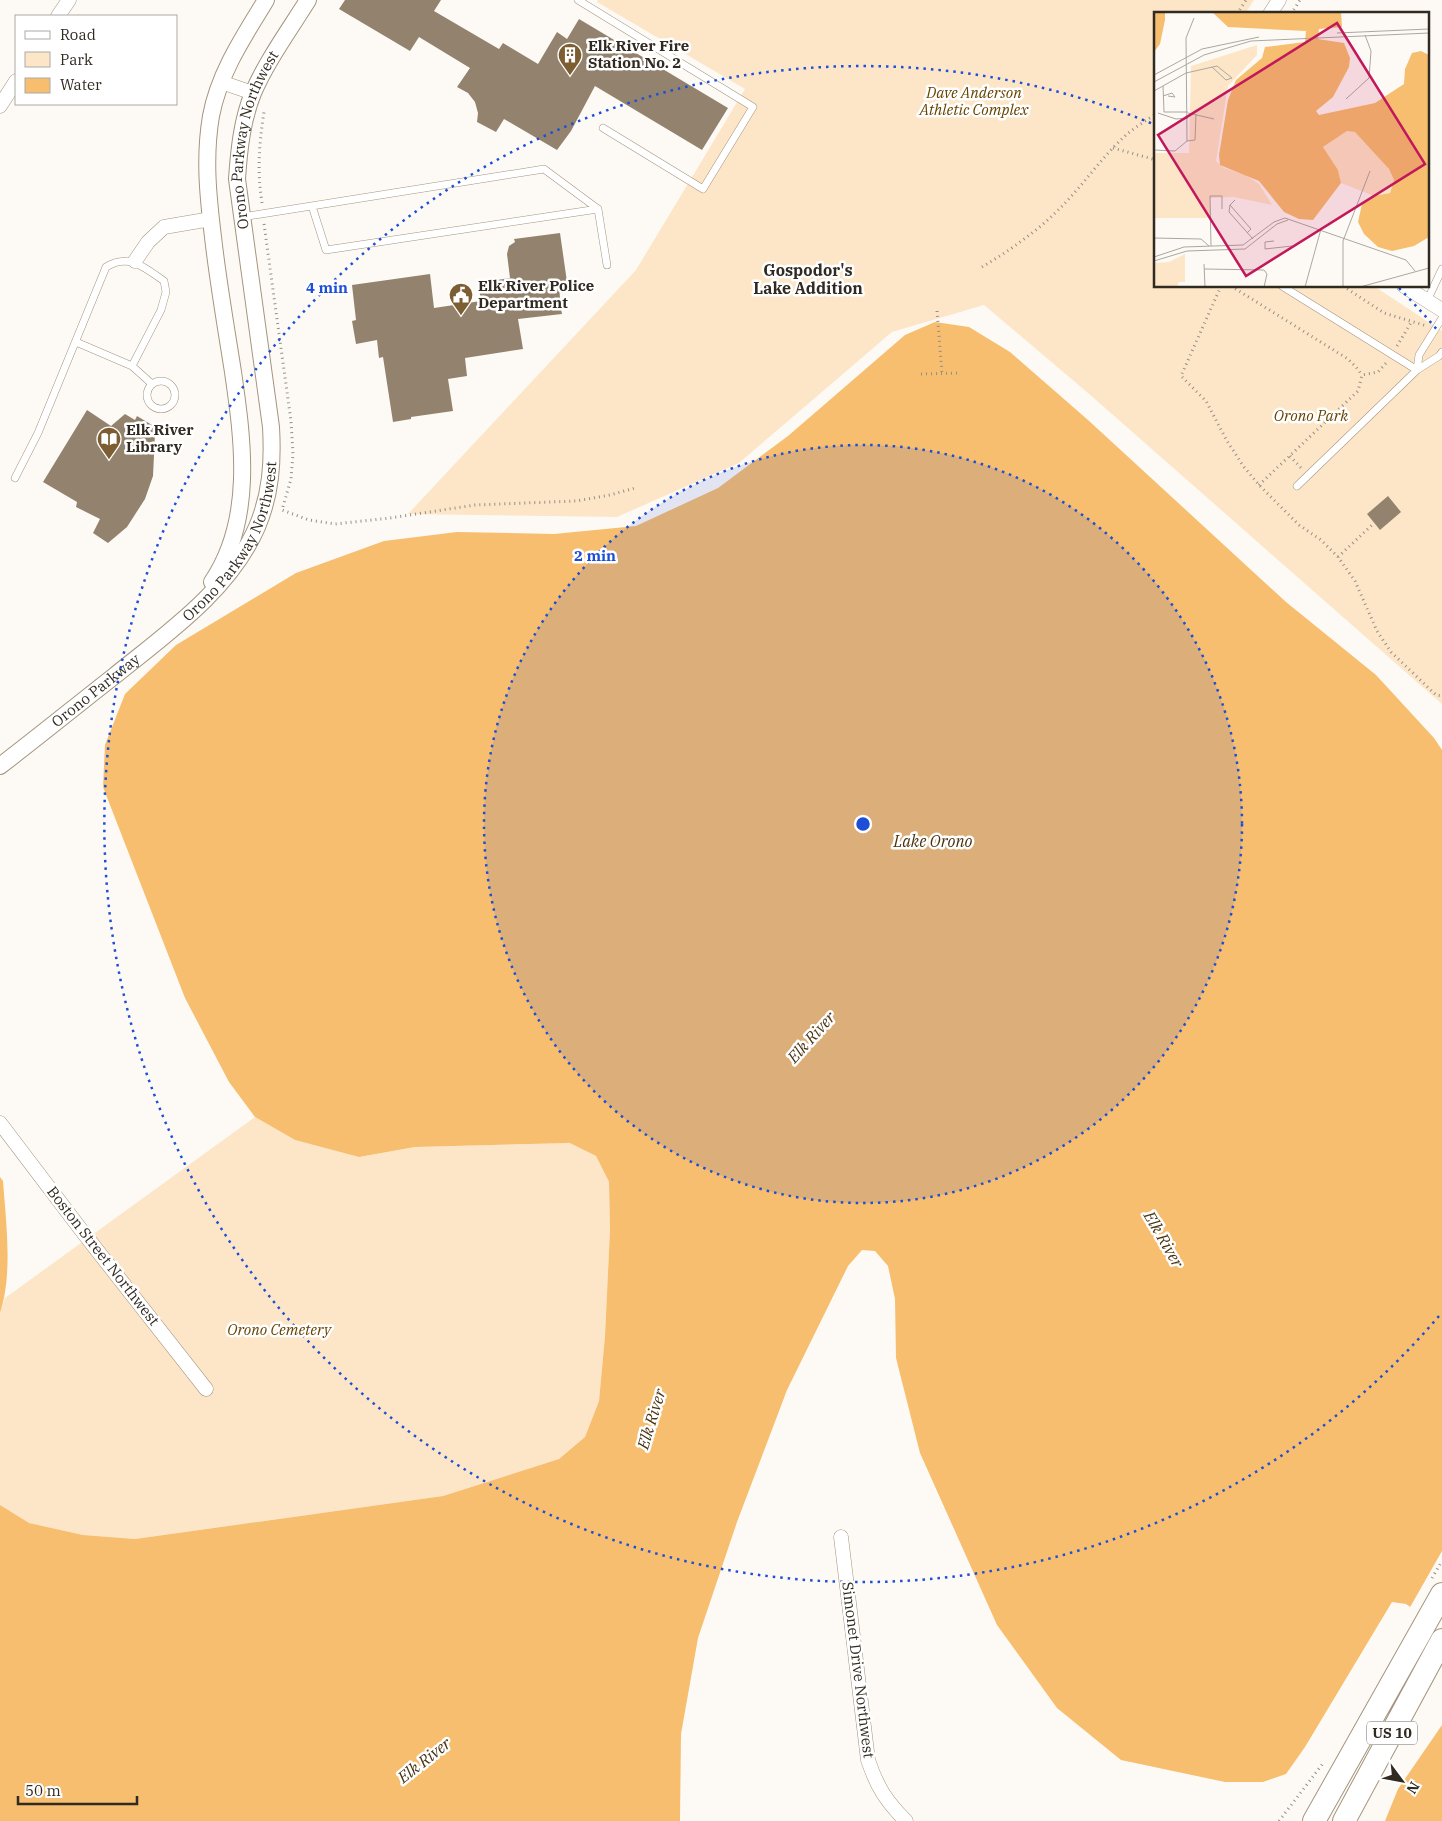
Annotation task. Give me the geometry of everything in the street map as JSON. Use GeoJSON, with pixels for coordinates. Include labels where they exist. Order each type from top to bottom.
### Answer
{"type":"FeatureCollection","features":[{"type":"Feature","properties":{"kind":"highway","name":"US 10"},"geometry":{"type":"LineString","coordinates":[[1314,1821],[1442,1594]]}},
{"type":"Feature","properties":{"kind":"highway","name":"US 10"},"geometry":{"type":"LineString","coordinates":[[1344,1821],[1441,1642]]}},
{"type":"Feature","properties":{"kind":"street"},"geometry":{"type":"LineString","coordinates":[[59,15],[69,0]]}},
{"type":"Feature","properties":{"kind":"street","name":"Orono Parkway Northwest"},"geometry":{"type":"LineString","coordinates":[[191,612],[217,574],[228,550],[242,494],[241,428],[211,219],[206,161],[211,115],[221,82],[230,63],[266,0]]}},
{"type":"Feature","properties":{"kind":"street","name":"Orono Parkway Northwest"},"geometry":{"type":"LineString","coordinates":[[191,612],[215,590],[245,550],[266,504],[272,453],[271,426],[237,179],[239,150],[253,93],[308,0]]}},
{"type":"Feature","properties":{"kind":"street"},"geometry":{"type":"LineString","coordinates":[[1271,12],[1279,0]]}},
{"type":"Feature","properties":{"kind":"street"},"geometry":{"type":"LineString","coordinates":[[221,82],[253,93]]}},
{"type":"Feature","properties":{"kind":"street"},"geometry":{"type":"LineString","coordinates":[[0,106],[15,83]]}},
{"type":"Feature","properties":{"kind":"street"},"geometry":{"type":"LineString","coordinates":[[135,261],[148,242],[164,227],[211,219]]}},
{"type":"Feature","properties":{"kind":"street"},"geometry":{"type":"LineString","coordinates":[[1407,288],[1442,310]]}},
{"type":"Feature","properties":{"kind":"street","name":"Orono Parkway"},"geometry":{"type":"LineString","coordinates":[[0,765],[155,644],[191,612]]}},
{"type":"Feature","properties":{"kind":"street","name":"Boston Street Northwest"},"geometry":{"type":"LineString","coordinates":[[0,1123],[206,1389]]}},
{"type":"Feature","properties":{"kind":"street","name":"Simonet Drive Northwest"},"geometry":{"type":"LineString","coordinates":[[841,1537],[868,1760],[880,1791],[906,1821]]}},
{"type":"Feature","properties":{"kind":"lane"},"geometry":{"type":"LineString","coordinates":[[578,0],[753,107],[703,189],[603,128]]}},
{"type":"Feature","properties":{"kind":"lane"},"geometry":{"type":"LineString","coordinates":[[242,217],[544,169],[598,209],[607,264]]}},
{"type":"Feature","properties":{"kind":"lane"},"geometry":{"type":"LineString","coordinates":[[312,206],[326,250],[598,209]]}},
{"type":"Feature","properties":{"kind":"lane"},"geometry":{"type":"LineString","coordinates":[[15,478],[38,433],[106,267],[115,262],[135,261],[164,281],[166,292],[161,310],[132,366]]}},
{"type":"Feature","properties":{"kind":"lane"},"geometry":{"type":"LineString","coordinates":[[1427,301],[1442,269]]}},
{"type":"Feature","properties":{"kind":"lane"},"geometry":{"type":"LineString","coordinates":[[1285,288],[1417,370]]}},
{"type":"Feature","properties":{"kind":"lane"},"geometry":{"type":"LineString","coordinates":[[1417,370],[1419,355],[1442,318]]}},
{"type":"Feature","properties":{"kind":"lane"},"geometry":{"type":"LineString","coordinates":[[76,342],[132,366],[152,384]]}},
{"type":"Feature","properties":{"kind":"lane"},"geometry":{"type":"LineString","coordinates":[[1297,486],[1417,370],[1442,352]]}},
{"type":"Feature","properties":{"kind":"lane"},"geometry":{"type":"LineString","coordinates":[[164,382],[170,384],[174,389],[175,395],[174,401],[170,406],[158,409],[153,406],[147,396],[152,384],[164,382]]}},
{"type":"Feature","properties":{"kind":"path"},"geometry":{"type":"LineString","coordinates":[[1238,12],[1246,0]]}},
{"type":"Feature","properties":{"kind":"path"},"geometry":{"type":"LineString","coordinates":[[1292,12],[1300,0]]}},
{"type":"Feature","properties":{"kind":"path"},"geometry":{"type":"LineString","coordinates":[[265,109],[258,158],[258,180],[291,421],[293,454],[291,479],[282,510],[308,520],[335,524],[390,518],[474,505],[576,501],[635,488]]}},
{"type":"Feature","properties":{"kind":"path"},"geometry":{"type":"LineString","coordinates":[[982,267],[1006,252],[1065,204],[1113,148],[1137,126],[1154,115]]}},
{"type":"Feature","properties":{"kind":"path"},"geometry":{"type":"LineString","coordinates":[[1113,148],[1154,159]]}},
{"type":"Feature","properties":{"kind":"path"},"geometry":{"type":"LineString","coordinates":[[1220,288],[1181,376],[1206,401],[1227,441],[1244,467],[1299,525],[1321,540],[1338,557],[1355,581],[1377,631],[1390,652],[1436,695],[1442,696]]}},
{"type":"Feature","properties":{"kind":"path"},"geometry":{"type":"LineString","coordinates":[[1234,288],[1348,359],[1362,375]]}},
{"type":"Feature","properties":{"kind":"path"},"geometry":{"type":"LineString","coordinates":[[1346,288],[1384,313],[1426,325]]}},
{"type":"Feature","properties":{"kind":"path"},"geometry":{"type":"LineString","coordinates":[[937,311],[942,373]]}},
{"type":"Feature","properties":{"kind":"path"},"geometry":{"type":"LineString","coordinates":[[1397,346],[1412,321]]}},
{"type":"Feature","properties":{"kind":"path"},"geometry":{"type":"LineString","coordinates":[[1362,375],[1378,372],[1385,364]]}},
{"type":"Feature","properties":{"kind":"path"},"geometry":{"type":"LineString","coordinates":[[921,374],[960,373]]}},
{"type":"Feature","properties":{"kind":"path"},"geometry":{"type":"LineString","coordinates":[[1260,485],[1358,391],[1362,375]]}},
{"type":"Feature","properties":{"kind":"path"},"geometry":{"type":"LineString","coordinates":[[1290,456],[1308,476]]}},
{"type":"Feature","properties":{"kind":"path"},"geometry":{"type":"LineString","coordinates":[[1338,557],[1372,525]]}},
{"type":"Feature","properties":{"kind":"green space","name":"Orono Park"},"geometry":{"type":"Polygon","coordinates":[[[598,0],[1254,0],[1246,12],[1154,12],[1154,288],[1377,288],[1442,331],[1442,704],[1088,393],[984,305],[892,332],[739,463],[617,517],[408,514],[636,270],[745,89],[597,2],[598,0]]]}},
{"type":"Feature","properties":{"kind":"green space","name":"Orono Cemetery"},"geometry":{"type":"Polygon","coordinates":[[[255,1117],[295,1140],[359,1157],[415,1147],[571,1143],[596,1156],[609,1182],[610,1230],[605,1336],[599,1401],[585,1437],[559,1459],[443,1496],[135,1539],[83,1535],[28,1523],[0,1505],[0,1313],[5,1298],[255,1117]]]}},
{"type":"Feature","properties":{"kind":"water","name":"Lake Orono"},"geometry":{"type":"Polygon","coordinates":[[[935,322],[969,327],[1010,352],[1088,420],[1286,602],[1376,675],[1434,738],[1442,750],[1442,1629],[1406,1604],[1392,1602],[1305,1747],[1286,1774],[1263,1782],[1225,1782],[1121,1760],[1057,1708],[997,1625],[920,1453],[896,1358],[895,1299],[888,1266],[875,1251],[862,1250],[848,1266],[787,1390],[737,1522],[698,1638],[681,1734],[680,1821],[0,1821],[0,1505],[29,1523],[83,1535],[135,1539],[443,1496],[559,1459],[585,1437],[599,1401],[605,1336],[610,1230],[609,1182],[596,1156],[570,1143],[415,1147],[359,1157],[295,1140],[255,1117],[229,1082],[185,998],[103,787],[105,745],[125,694],[176,645],[296,573],[384,541],[457,532],[554,534],[636,526],[718,488],[788,436],[905,335],[935,322]]]}},
{"type":"Feature","properties":{"kind":"water"},"geometry":{"type":"Polygon","coordinates":[[[0,1177],[3,1181],[8,1248],[6,1282],[0,1313],[0,1177]]]}},
{"type":"Feature","properties":{"kind":"water"},"geometry":{"type":"Polygon","coordinates":[[[1442,1725],[1442,1821],[1385,1821],[1398,1789],[1442,1725]]]}},
{"type":"Feature","properties":{"kind":"pier"},"geometry":{"type":"Polygon","coordinates":[[[1442,1551],[1442,1632],[1409,1609],[1442,1551]]]}},
{"type":"Feature","properties":{"kind":"building","name":"Elk River Fire Station No. 2"},"geometry":{"type":"Polygon","coordinates":[[[345,0],[441,0],[434,11],[499,49],[503,43],[538,64],[557,32],[567,39],[579,19],[728,108],[702,150],[595,86],[571,131],[557,150],[504,119],[496,132],[477,122],[478,113],[475,102],[468,93],[457,87],[470,68],[419,37],[410,51],[339,9],[345,0]]]}},
{"type":"Feature","properties":{"kind":"building"},"geometry":{"type":"Polygon","coordinates":[[[560,233],[567,282],[559,283],[559,299],[562,314],[518,319],[523,349],[465,358],[467,376],[448,379],[453,411],[411,417],[411,419],[393,422],[383,357],[379,358],[377,340],[356,344],[352,321],[356,320],[352,285],[430,274],[434,308],[481,301],[478,283],[510,278],[507,254],[509,246],[515,242],[514,239],[560,233]]]}},
{"type":"Feature","properties":{"kind":"building","name":"Elk River Library"},"geometry":{"type":"Polygon","coordinates":[[[87,410],[111,426],[125,414],[135,420],[137,416],[152,425],[155,434],[153,476],[145,499],[127,527],[108,543],[93,533],[100,519],[76,507],[77,502],[43,482],[87,410]]]}},
{"type":"Feature","properties":{"kind":"building"},"geometry":{"type":"Polygon","coordinates":[[[1388,496],[1401,512],[1380,530],[1367,514],[1388,496]]]}},
{"type":"Feature","properties":{"kind":"place","name":"Elk River Fire Station No. 2"},"geometry":{"type":"Point","coordinates":[570,76]}},
{"type":"Feature","properties":{"kind":"place","name":"Elk River Police Department"},"geometry":{"type":"Point","coordinates":[461,316]}},
{"type":"Feature","properties":{"kind":"place","name":"Elk River Library"},"geometry":{"type":"Point","coordinates":[109,460]}},
{"type":"Feature","properties":{"kind":"district","name":"Gospodor's Lake Addition"},"geometry":{"type":"Point","coordinates":[808,279]}},
{"type":"Feature","properties":{"kind":"park label","name":"Dave Anderson Athletic Complex"},"geometry":{"type":"Point","coordinates":[974,102]}},
{"type":"Feature","properties":{"kind":"water label","name":"Elk River"},"geometry":{"type":"Point","coordinates":[811,1037]}},
{"type":"Feature","properties":{"kind":"water label","name":"Elk River"},"geometry":{"type":"Point","coordinates":[1164,1239]}},
{"type":"Feature","properties":{"kind":"water label","name":"Elk River"},"geometry":{"type":"Point","coordinates":[651,1419]}},
{"type":"Feature","properties":{"kind":"water label","name":"Elk River"},"geometry":{"type":"Point","coordinates":[424,1760]}}]}
